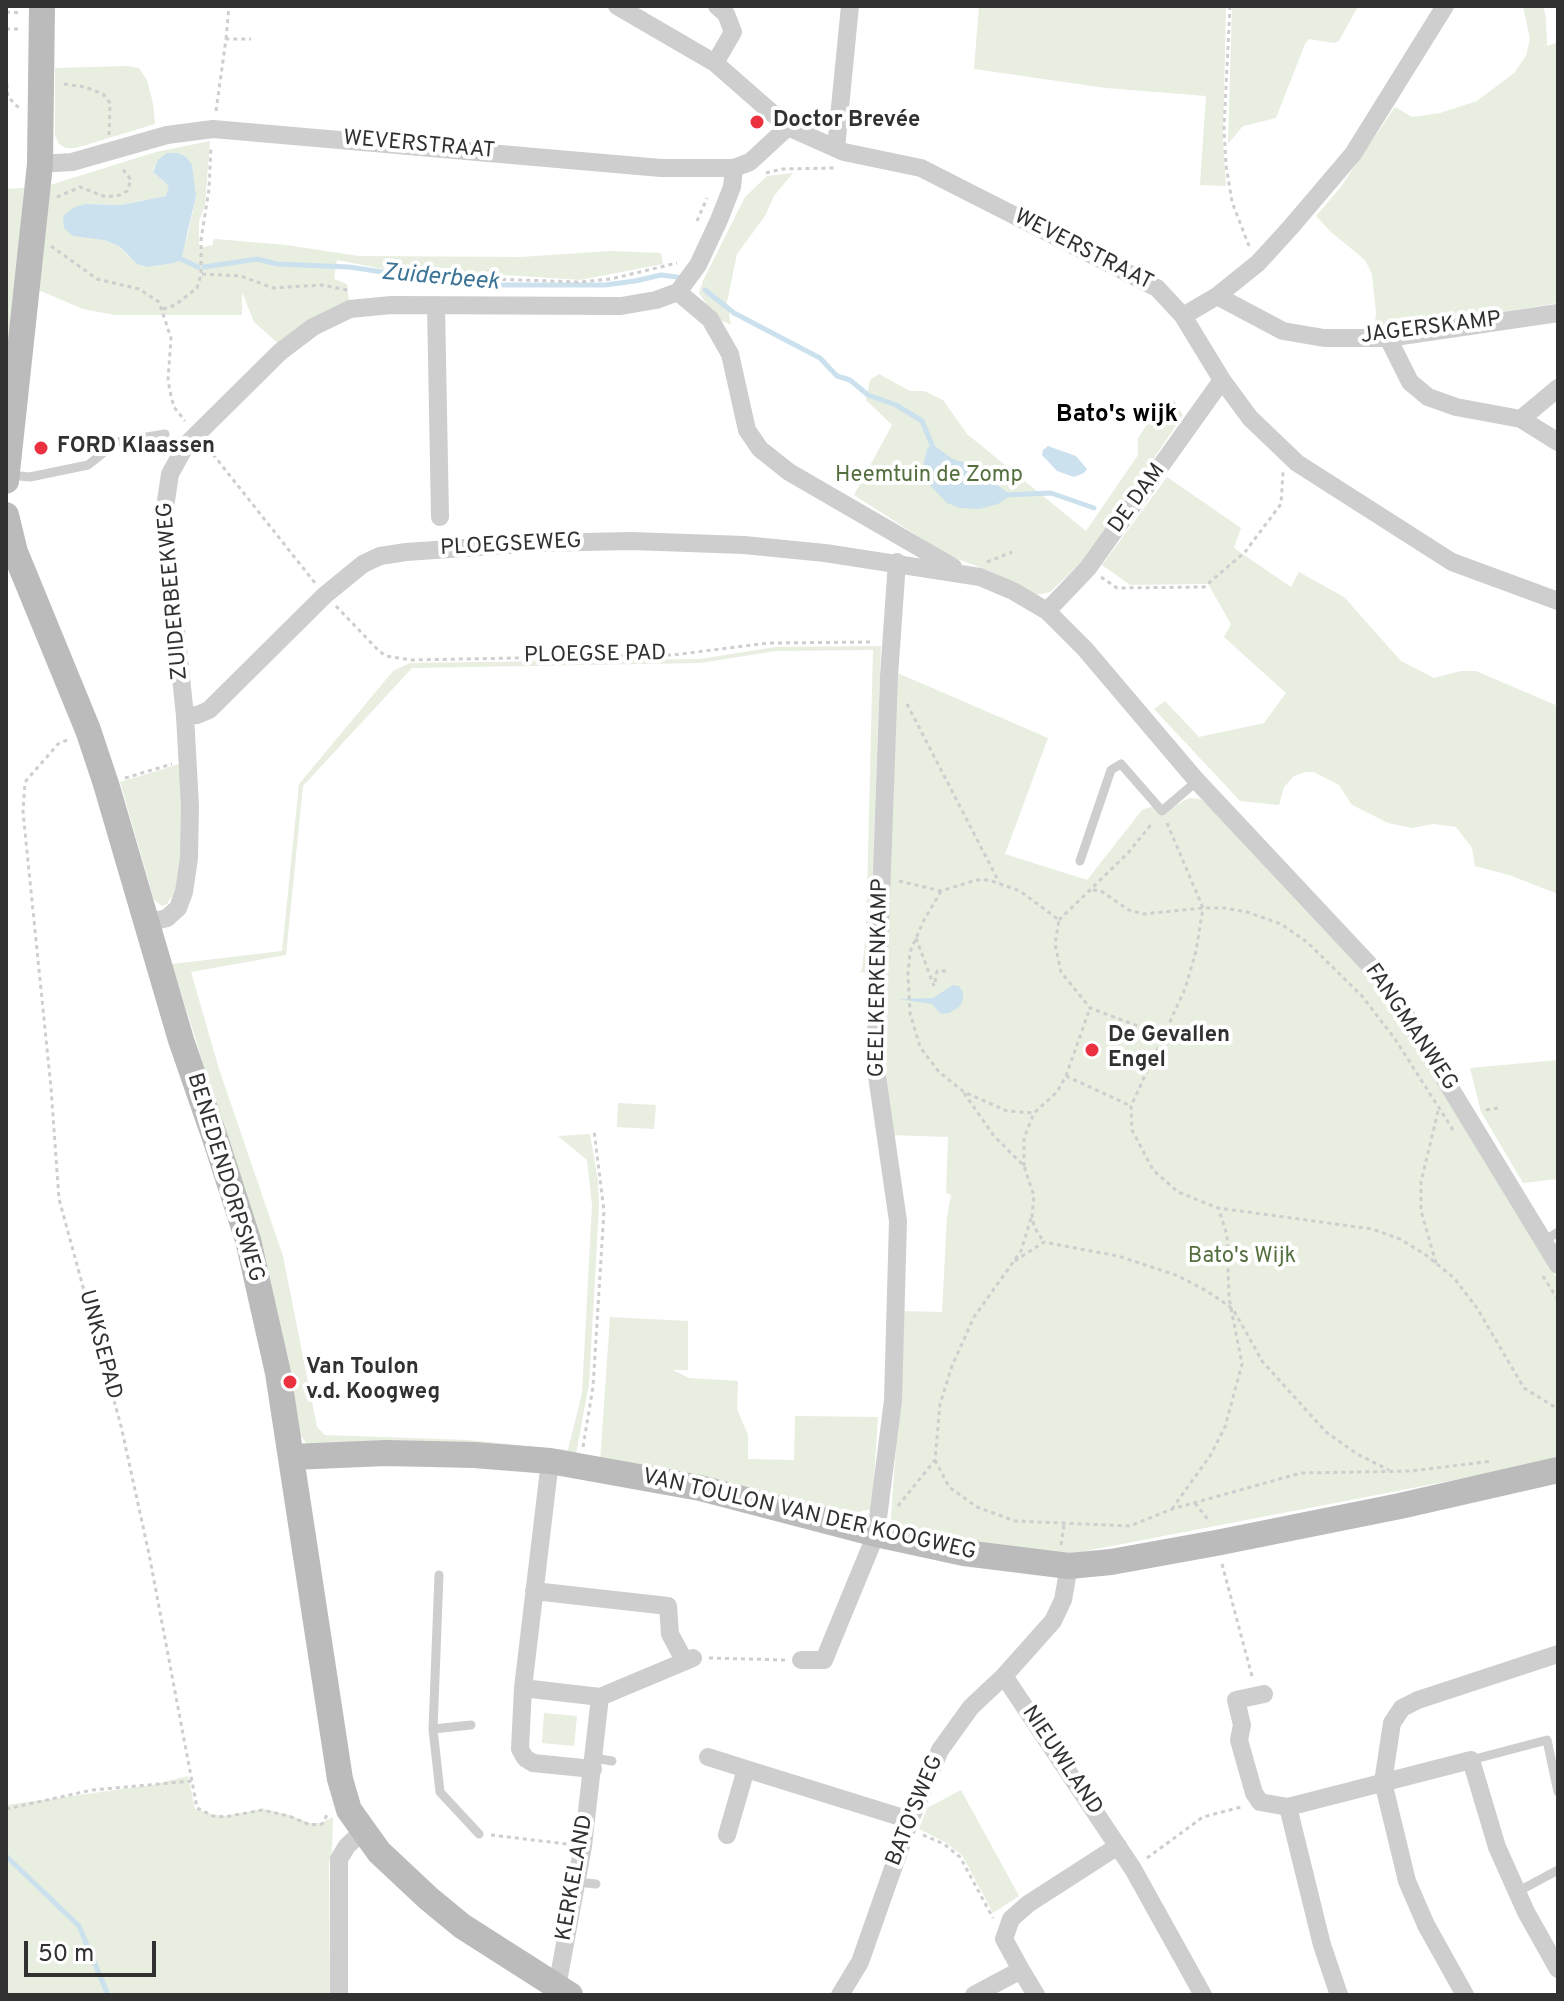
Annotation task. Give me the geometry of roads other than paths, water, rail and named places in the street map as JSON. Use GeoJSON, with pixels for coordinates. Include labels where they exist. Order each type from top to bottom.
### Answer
{"type":"FeatureCollection","features":[{"type":"Feature","properties":{"kind":"street"},"geometry":{"type":"LineString","coordinates":[[6,478],[40,164],[42,6]]}},
{"type":"Feature","properties":{"kind":"street","name":"WEVERSTRAAT"},"geometry":{"type":"LineString","coordinates":[[617,6],[715,63],[788,127],[840,150],[921,168],[1145,281],[1168,297],[1250,418],[1297,463],[1452,562],[1558,601]]}},
{"type":"Feature","properties":{"kind":"street"},"geometry":{"type":"LineString","coordinates":[[715,63],[733,32],[726,14],[717,6]]}},
{"type":"Feature","properties":{"kind":"street"},"geometry":{"type":"LineString","coordinates":[[840,150],[850,6]]}},
{"type":"Feature","properties":{"kind":"street"},"geometry":{"type":"LineString","coordinates":[[1183,316],[1217,296],[1258,263],[1353,154],[1445,6]]}},
{"type":"Feature","properties":{"kind":"street"},"geometry":{"type":"LineString","coordinates":[[678,292],[698,265],[732,187],[724,168],[750,162],[788,127]]}},
{"type":"Feature","properties":{"kind":"street","name":"WEVERSTRAAT"},"geometry":{"type":"LineString","coordinates":[[40,164],[72,162],[167,135],[213,129],[661,168],[724,168]]}},
{"type":"Feature","properties":{"kind":"street","name":"ZUIDERBEEKWEG"},"geometry":{"type":"LineString","coordinates":[[147,923],[167,918],[178,908],[184,892],[189,858],[185,716],[164,514],[170,474],[178,456],[197,433],[280,352],[313,327],[350,309],[371,305],[621,306],[656,300],[678,292]]}},
{"type":"Feature","properties":{"kind":"street","name":"FANGMANWEG"},"geometry":{"type":"LineString","coordinates":[[678,292],[710,319],[730,354],[747,430],[760,449],[789,472],[972,575],[1013,591],[1047,611],[1085,649],[1197,781],[1376,972],[1452,1091],[1551,1236],[1550,1270]]}},
{"type":"Feature","properties":{"kind":"street","name":"JAGERSKAMP"},"geometry":{"type":"LineString","coordinates":[[1217,296],[1283,331],[1304,336],[1388,338],[1558,313]]}},
{"type":"Feature","properties":{"kind":"street"},"geometry":{"type":"LineString","coordinates":[[436,305],[440,517]]}},
{"type":"Feature","properties":{"kind":"street"},"geometry":{"type":"LineString","coordinates":[[1388,338],[1410,382],[1428,397],[1456,407],[1521,419],[1558,442]]}},
{"type":"Feature","properties":{"kind":"street","name":"DE DAM"},"geometry":{"type":"LineString","coordinates":[[1047,611],[1088,568],[1222,380]]}},
{"type":"Feature","properties":{"kind":"street"},"geometry":{"type":"LineString","coordinates":[[1521,419],[1558,388]]}},
{"type":"Feature","properties":{"kind":"street","name":"BENEDENDORPSWEG"},"geometry":{"type":"LineString","coordinates":[[6,515],[15,552],[88,730],[181,1040],[248,1240],[278,1373],[340,1779],[349,1810],[379,1852],[418,1889],[462,1926],[563,1991]]}},
{"type":"Feature","properties":{"kind":"street","name":"PLOEGSEWEG"},"geometry":{"type":"LineString","coordinates":[[185,716],[209,710],[325,595],[363,564],[380,556],[536,543],[631,541],[744,545],[897,562]]}},
{"type":"Feature","properties":{"kind":"street","name":"FANGMANWEG"},"geometry":{"type":"LineString","coordinates":[[897,562],[972,575]]}},
{"type":"Feature","properties":{"kind":"street","name":"GEELKERKENKAMP"},"geometry":{"type":"LineString","coordinates":[[801,1660],[824,1660],[876,1534],[893,1400],[899,1233],[875,1062],[890,642],[897,562]]}},
{"type":"Feature","properties":{"kind":"street","name":"VAN TOULON VAN DER KOOGWEG"},"geometry":{"type":"LineString","coordinates":[[292,1457],[400,1453],[550,1461],[700,1488],[876,1534],[964,1553],[1069,1566],[1111,1562],[1216,1543],[1558,1470]]}},
{"type":"Feature","properties":{"kind":"street"},"geometry":{"type":"LineString","coordinates":[[550,1461],[523,1688],[514,1727],[520,1749],[525,1758],[533,1763],[600,1763]]}},
{"type":"Feature","properties":{"kind":"street","name":"BATO'SWEG"},"geometry":{"type":"LineString","coordinates":[[840,1995],[860,1962],[910,1820],[940,1750],[971,1707],[1004,1676],[1053,1621],[1063,1600],[1069,1566]]}},
{"type":"Feature","properties":{"kind":"street"},"geometry":{"type":"LineString","coordinates":[[523,1688],[600,1697],[688,1659],[670,1634],[668,1606],[534,1591]]}},
{"type":"Feature","properties":{"kind":"street"},"geometry":{"type":"LineString","coordinates":[[1465,1995],[1426,1925],[1407,1881],[1383,1782],[1392,1723],[1402,1708],[1418,1700],[1558,1654]]}},
{"type":"Feature","properties":{"kind":"street","name":"NIEUWLAND"},"geometry":{"type":"LineString","coordinates":[[1004,1676],[1133,1869],[1203,1995]]}},
{"type":"Feature","properties":{"kind":"street"},"geometry":{"type":"LineString","coordinates":[[1261,1695],[1236,1700],[1242,1725],[1239,1740],[1254,1793],[1260,1802],[1288,1807],[1471,1760],[1497,1847],[1558,1969]]}},
{"type":"Feature","properties":{"kind":"street","name":"KERKELAND"},"geometry":{"type":"LineString","coordinates":[[563,1991],[586,1883],[583,1846],[600,1763],[600,1697]]}},
{"type":"Feature","properties":{"kind":"street"},"geometry":{"type":"LineString","coordinates":[[708,1757],[910,1820]]}},
{"type":"Feature","properties":{"kind":"street"},"geometry":{"type":"LineString","coordinates":[[727,1835],[746,1769]]}},
{"type":"Feature","properties":{"kind":"street"},"geometry":{"type":"LineString","coordinates":[[1288,1807],[1322,1945],[1339,1995]]}},
{"type":"Feature","properties":{"kind":"street"},"geometry":{"type":"LineString","coordinates":[[339,1995],[339,1859],[363,1831]]}},
{"type":"Feature","properties":{"kind":"street"},"geometry":{"type":"LineString","coordinates":[[1036,1995],[1004,1939],[1011,1919],[1028,1904],[1118,1846]]}},
{"type":"Feature","properties":{"kind":"street"},"geometry":{"type":"LineString","coordinates":[[974,1995],[1021,1970]]}},
{"type":"Feature","properties":{"kind":"lane"},"geometry":{"type":"LineString","coordinates":[[6,478],[75,469],[88,465],[117,442],[165,434]]}},
{"type":"Feature","properties":{"kind":"lane"},"geometry":{"type":"LineString","coordinates":[[1080,861],[1111,770],[1121,764],[1162,811],[1197,781]]}},
{"type":"Feature","properties":{"kind":"lane"},"geometry":{"type":"LineString","coordinates":[[439,1575],[433,1729],[440,1792],[479,1834]]}},
{"type":"Feature","properties":{"kind":"lane"},"geometry":{"type":"LineString","coordinates":[[433,1729],[471,1725]]}},
{"type":"Feature","properties":{"kind":"lane"},"geometry":{"type":"LineString","coordinates":[[1471,1760],[1547,1740],[1558,1792]]}},
{"type":"Feature","properties":{"kind":"lane"},"geometry":{"type":"LineString","coordinates":[[1517,1892],[1558,1870]]}},
{"type":"Feature","properties":{"kind":"water"},"geometry":{"type":"Polygon","coordinates":[[[167,153],[178,153],[192,165],[196,196],[181,260],[148,267],[137,264],[119,246],[104,240],[73,236],[64,228],[63,216],[85,204],[121,205],[166,196],[169,186],[153,172],[158,160],[167,153]]]}},
{"type":"Feature","properties":{"kind":"water"},"geometry":{"type":"Polygon","coordinates":[[[932,444],[953,459],[968,464],[1011,495],[998,504],[979,509],[960,508],[947,503],[924,479],[922,472],[927,449],[932,444]]]}},
{"type":"Feature","properties":{"kind":"water"},"geometry":{"type":"Polygon","coordinates":[[[1048,446],[1076,456],[1087,469],[1074,477],[1057,471],[1042,455],[1048,446]]]}},
{"type":"Feature","properties":{"kind":"water"},"geometry":{"type":"Polygon","coordinates":[[[953,985],[959,986],[963,992],[963,1000],[959,1007],[949,1013],[941,1014],[932,1004],[898,999],[933,998],[953,985]]]}},
{"type":"Feature","properties":{"kind":"waterway","name":"Zuiderbeek"},"geometry":{"type":"LineString","coordinates":[[177,257],[198,267]]}},
{"type":"Feature","properties":{"kind":"waterway","name":"Zuiderbeek"},"geometry":{"type":"LineString","coordinates":[[204,267],[257,259],[277,264],[349,267],[470,285],[605,285],[661,275],[677,277]]}},
{"type":"Feature","properties":{"kind":"waterway","name":"Zuiderbeek"},"geometry":{"type":"LineString","coordinates":[[705,290],[734,313],[820,358],[837,376],[850,380],[868,395],[896,405],[922,421],[933,447]]}},
{"type":"Feature","properties":{"kind":"waterway","name":"Zuiderbeek"},"geometry":{"type":"LineString","coordinates":[[1005,495],[1051,493],[1094,508]]}},
{"type":"Feature","properties":{"kind":"waterway"},"geometry":{"type":"LineString","coordinates":[[6,1856],[79,1926],[108,1995]]}},
{"type":"Feature","properties":{"kind":"place","name":"Doctor Brevée"},"geometry":{"type":"Point","coordinates":[757,122]}},
{"type":"Feature","properties":{"kind":"place","name":"FORD Klaassen"},"geometry":{"type":"Point","coordinates":[41,448]}},
{"type":"Feature","properties":{"kind":"place","name":"De Gevallen Engel"},"geometry":{"type":"Point","coordinates":[1092,1050]}},
{"type":"Feature","properties":{"kind":"place","name":"Van Toulon v.d. Koogweg"},"geometry":{"type":"Point","coordinates":[290,1382]}},
{"type":"Feature","properties":{"kind":"district","name":"Bato's wijk"},"geometry":{"type":"Point","coordinates":[1117,416]}},
{"type":"Feature","properties":{"kind":"park label","name":"Heemtuin de Zomp"},"geometry":{"type":"Point","coordinates":[929,477]}},
{"type":"Feature","properties":{"kind":"park label","name":"Bato's Wijk"},"geometry":{"type":"Point","coordinates":[1242,1258]}}]}
